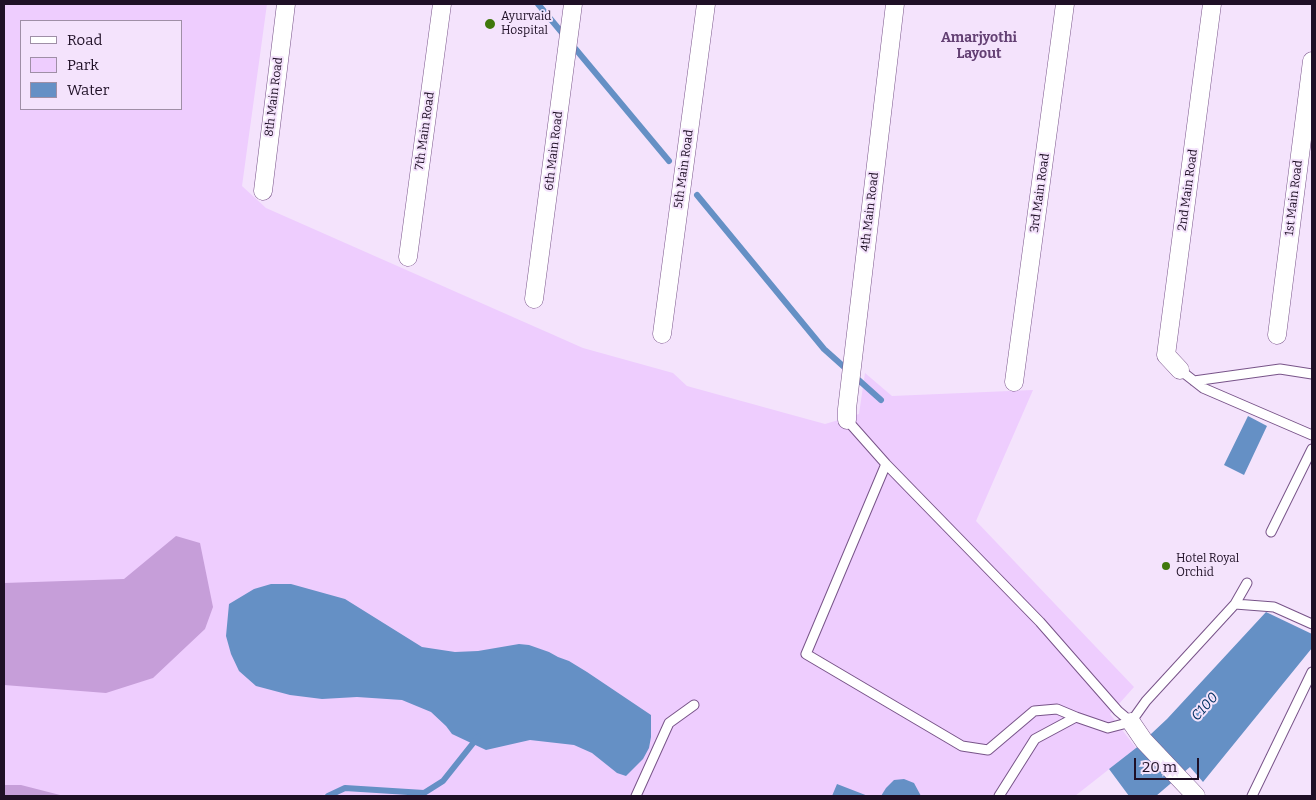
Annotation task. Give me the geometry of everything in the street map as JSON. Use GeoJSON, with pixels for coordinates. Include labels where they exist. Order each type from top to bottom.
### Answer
{"type":"FeatureCollection","features":[{"type":"Feature","properties":{"kind":"street","name":"8th Main Road"},"geometry":{"type":"LineString","coordinates":[[263,190],[286,4]]}},
{"type":"Feature","properties":{"kind":"street","name":"7th Main Road"},"geometry":{"type":"LineString","coordinates":[[408,257],[442,4]]}},
{"type":"Feature","properties":{"kind":"street","name":"6th Main Road"},"geometry":{"type":"LineString","coordinates":[[534,299],[573,4]]}},
{"type":"Feature","properties":{"kind":"street","name":"5th Main Road"},"geometry":{"type":"LineString","coordinates":[[662,334],[706,4]]}},
{"type":"Feature","properties":{"kind":"street","name":"4th Main Road"},"geometry":{"type":"LineString","coordinates":[[847,420],[895,4]]}},
{"type":"Feature","properties":{"kind":"street","name":"3rd Main Road"},"geometry":{"type":"LineString","coordinates":[[1014,382],[1065,4]]}},
{"type":"Feature","properties":{"kind":"street","name":"2nd Main Road"},"geometry":{"type":"LineString","coordinates":[[1180,370],[1166,355],[1212,4]]}},
{"type":"Feature","properties":{"kind":"street","name":"1st Main Road"},"geometry":{"type":"LineString","coordinates":[[1276,334],[1312,61]]}},
{"type":"Feature","properties":{"kind":"street"},"geometry":{"type":"LineString","coordinates":[[1131,722],[1144,741],[1192,793]]}},
{"type":"Feature","properties":{"kind":"lane"},"geometry":{"type":"LineString","coordinates":[[1180,370],[1202,388],[1312,435]]}},
{"type":"Feature","properties":{"kind":"lane"},"geometry":{"type":"LineString","coordinates":[[1194,381],[1280,370],[1312,374]]}},
{"type":"Feature","properties":{"kind":"lane"},"geometry":{"type":"LineString","coordinates":[[847,420],[886,464],[1034,616],[1118,711],[1131,722]]}},
{"type":"Feature","properties":{"kind":"lane"},"geometry":{"type":"LineString","coordinates":[[1272,532],[1312,449]]}},
{"type":"Feature","properties":{"kind":"lane"},"geometry":{"type":"LineString","coordinates":[[886,464],[806,654],[962,746],[988,750],[1034,711],[1057,709],[1108,728],[1131,722],[1146,701],[1235,604],[1247,583]]}},
{"type":"Feature","properties":{"kind":"lane"},"geometry":{"type":"LineString","coordinates":[[1235,604],[1274,607],[1312,624]]}},
{"type":"Feature","properties":{"kind":"lane"},"geometry":{"type":"LineString","coordinates":[[1252,796],[1312,672]]}},
{"type":"Feature","properties":{"kind":"lane"},"geometry":{"type":"LineString","coordinates":[[636,796],[669,724],[694,705]]}},
{"type":"Feature","properties":{"kind":"lane"},"geometry":{"type":"LineString","coordinates":[[999,796],[1036,739],[1076,716]]}},
{"type":"Feature","properties":{"kind":"green space"},"geometry":{"type":"Polygon","coordinates":[[[4,4],[267,4],[242,186],[266,208],[583,348],[673,373],[687,386],[825,424],[859,414],[865,373],[892,396],[1033,390],[976,521],[1134,687],[1110,714],[1136,748],[1075,796],[4,796],[4,4]]]}},
{"type":"Feature","properties":{"kind":"shaded area"},"geometry":{"type":"Polygon","coordinates":[[[176,536],[200,543],[213,607],[205,629],[153,678],[106,693],[4,685],[4,583],[124,579],[176,536]]]}},
{"type":"Feature","properties":{"kind":"shaded area"},"geometry":{"type":"Polygon","coordinates":[[[4,785],[21,785],[64,796],[4,796],[4,785]]]}},
{"type":"Feature","properties":{"kind":"water"},"geometry":{"type":"Polygon","coordinates":[[[1248,416],[1267,426],[1244,475],[1224,465],[1248,416]]]}},
{"type":"Feature","properties":{"kind":"water"},"geometry":{"type":"Polygon","coordinates":[[[271,584],[291,584],[345,599],[422,647],[455,652],[478,651],[519,644],[529,645],[549,652],[587,672],[651,715],[649,748],[643,759],[626,776],[617,773],[592,753],[574,745],[530,740],[486,750],[452,734],[431,712],[402,700],[357,697],[322,699],[290,695],[256,686],[239,671],[231,654],[226,636],[229,604],[254,589],[271,584]]]}},
{"type":"Feature","properties":{"kind":"water","name":"C100"},"geometry":{"type":"Polygon","coordinates":[[[1266,612],[1312,634],[1312,648],[1203,782],[1190,767],[1156,796],[1129,796],[1109,769],[1136,748],[1167,719],[1266,612]]]}},
{"type":"Feature","properties":{"kind":"water"},"geometry":{"type":"Polygon","coordinates":[[[904,779],[914,783],[921,796],[881,796],[894,780],[904,779]]]}},
{"type":"Feature","properties":{"kind":"water"},"geometry":{"type":"Polygon","coordinates":[[[837,784],[868,796],[832,796],[837,784]]]}},
{"type":"Feature","properties":{"kind":"waterway"},"geometry":{"type":"LineString","coordinates":[[538,4],[669,161]]}},
{"type":"Feature","properties":{"kind":"waterway"},"geometry":{"type":"LineString","coordinates":[[697,195],[824,349],[881,400]]}},
{"type":"Feature","properties":{"kind":"waterway"},"geometry":{"type":"LineString","coordinates":[[328,796],[345,788],[424,793],[443,781],[478,737]]}},
{"type":"Feature","properties":{"kind":"place","name":"Ayurvaid Hospital"},"geometry":{"type":"Point","coordinates":[490,24]}},
{"type":"Feature","properties":{"kind":"place","name":"Hotel Royal Orchid"},"geometry":{"type":"Point","coordinates":[1166,566]}},
{"type":"Feature","properties":{"kind":"district","name":"Amarjyothi Layout"},"geometry":{"type":"Point","coordinates":[979,46]}}]}
